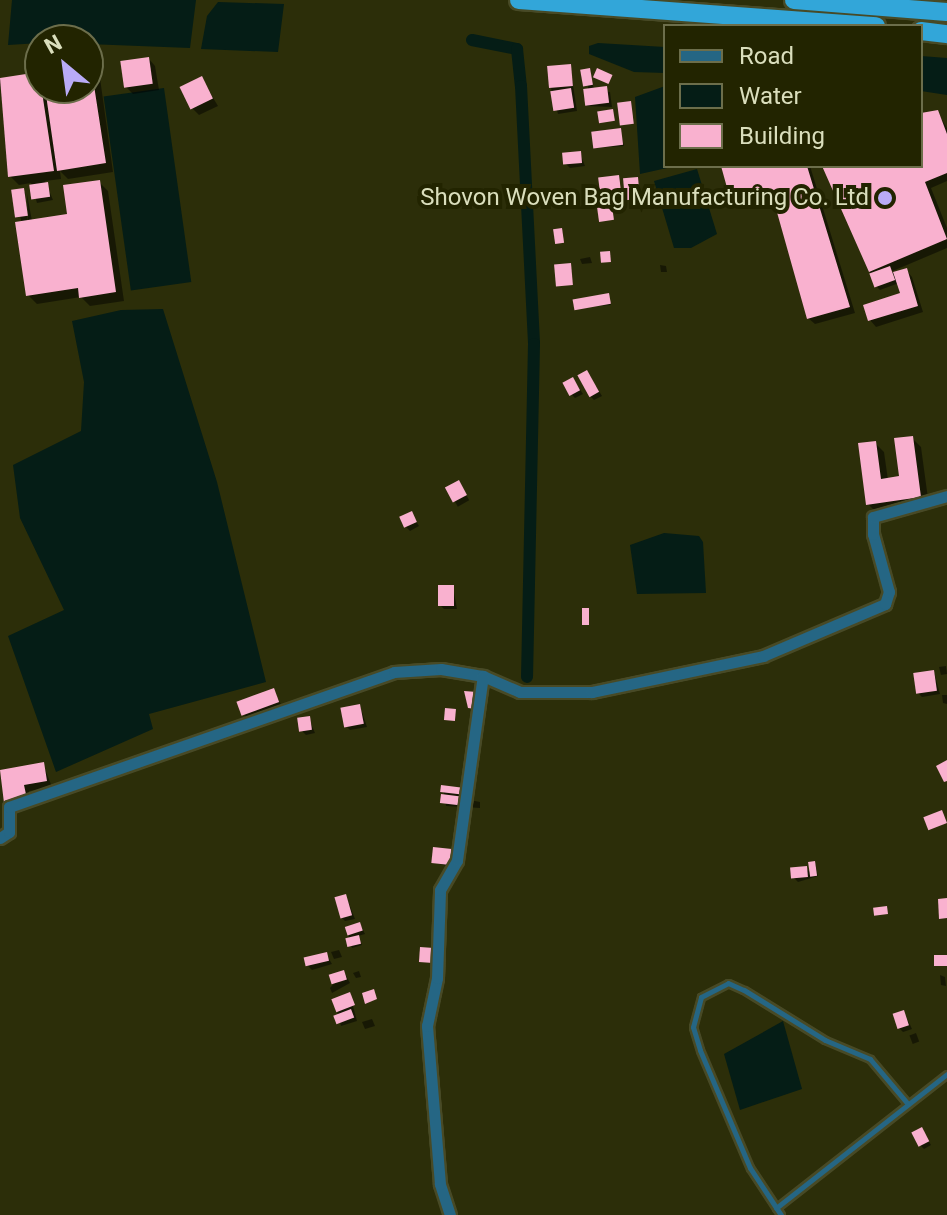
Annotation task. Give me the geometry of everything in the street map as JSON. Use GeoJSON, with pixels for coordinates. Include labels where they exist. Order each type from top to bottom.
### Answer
{"type":"FeatureCollection","features":[{"type":"Feature","properties":{"kind":"highway"},"geometry":{"type":"LineString","coordinates":[[519,0],[849,24]]}},
{"type":"Feature","properties":{"kind":"highway"},"geometry":{"type":"LineString","coordinates":[[794,0],[947,12]]}},
{"type":"Feature","properties":{"kind":"highway"},"geometry":{"type":"LineString","coordinates":[[923,31],[947,34]]}},
{"type":"Feature","properties":{"kind":"street"},"geometry":{"type":"LineString","coordinates":[[0,838],[9,832],[9,807],[166,755],[293,705],[394,672],[441,669],[483,676],[520,692],[592,692],[777,651],[885,604],[889,592],[873,534],[873,517],[947,496]]}},
{"type":"Feature","properties":{"kind":"street"},"geometry":{"type":"LineString","coordinates":[[450,1215],[440,1184],[427,1026],[437,978],[440,890],[459,849],[483,676]]}},
{"type":"Feature","properties":{"kind":"lane"},"geometry":{"type":"LineString","coordinates":[[781,1215],[750,1168],[693,1027],[695,1010],[713,988],[728,983],[744,990],[825,1040],[870,1059],[908,1104]]}},
{"type":"Feature","properties":{"kind":"lane"},"geometry":{"type":"LineString","coordinates":[[776,1208],[947,1074]]}},
{"type":"Feature","properties":{"kind":"water"},"geometry":{"type":"Polygon","coordinates":[[[12,0],[196,0],[190,48],[104,45],[104,24],[24,24],[24,44],[8,45],[12,0]]]}},
{"type":"Feature","properties":{"kind":"water"},"geometry":{"type":"Polygon","coordinates":[[[218,2],[284,4],[278,52],[201,49],[207,16],[218,2]]]}},
{"type":"Feature","properties":{"kind":"water"},"geometry":{"type":"Polygon","coordinates":[[[598,43],[663,47],[663,73],[634,72],[589,54],[589,46],[598,43]]]}},
{"type":"Feature","properties":{"kind":"water"},"geometry":{"type":"Polygon","coordinates":[[[923,56],[947,58],[947,95],[923,91],[923,56]]]}},
{"type":"Feature","properties":{"kind":"water"},"geometry":{"type":"Polygon","coordinates":[[[663,87],[663,168],[667,168],[640,174],[635,97],[663,87]]]}},
{"type":"Feature","properties":{"kind":"water"},"geometry":{"type":"Polygon","coordinates":[[[164,88],[191,282],[131,291],[104,96],[164,88]]]}},
{"type":"Feature","properties":{"kind":"water"},"geometry":{"type":"Polygon","coordinates":[[[697,169],[717,234],[691,248],[674,248],[654,181],[697,169]]]}},
{"type":"Feature","properties":{"kind":"water"},"geometry":{"type":"Polygon","coordinates":[[[163,309],[217,482],[266,682],[149,714],[153,729],[56,772],[8,636],[64,610],[20,518],[13,465],[81,431],[84,382],[72,321],[121,310],[163,309]]]}},
{"type":"Feature","properties":{"kind":"water"},"geometry":{"type":"Polygon","coordinates":[[[664,533],[699,536],[703,542],[706,593],[637,594],[630,545],[664,533]]]}},
{"type":"Feature","properties":{"kind":"water"},"geometry":{"type":"Polygon","coordinates":[[[783,1021],[802,1089],[740,1110],[724,1054],[783,1021]]]}},
{"type":"Feature","properties":{"kind":"building"},"geometry":{"type":"Polygon","coordinates":[[[149,57],[153,84],[124,88],[120,61],[149,57]]]}},
{"type":"Feature","properties":{"kind":"building"},"geometry":{"type":"Polygon","coordinates":[[[571,64],[573,86],[549,88],[547,66],[571,64]]]}},
{"type":"Feature","properties":{"kind":"building"},"geometry":{"type":"Polygon","coordinates":[[[590,68],[593,85],[583,86],[580,70],[590,68]]]}},
{"type":"Feature","properties":{"kind":"building"},"geometry":{"type":"Polygon","coordinates":[[[597,68],[613,75],[608,84],[593,77],[597,68]]]}},
{"type":"Feature","properties":{"kind":"building"},"geometry":{"type":"Polygon","coordinates":[[[24,74],[24,104],[44,104],[54,171],[8,177],[0,78],[24,74]]]}},
{"type":"Feature","properties":{"kind":"building"},"geometry":{"type":"Polygon","coordinates":[[[202,76],[213,98],[190,109],[180,87],[202,76]]]}},
{"type":"Feature","properties":{"kind":"building"},"geometry":{"type":"Polygon","coordinates":[[[607,86],[609,103],[585,106],[583,89],[607,86]]]}},
{"type":"Feature","properties":{"kind":"building"},"geometry":{"type":"Polygon","coordinates":[[[571,88],[574,108],[553,111],[550,91],[571,88]]]}},
{"type":"Feature","properties":{"kind":"building"},"geometry":{"type":"Polygon","coordinates":[[[631,101],[634,124],[620,126],[617,103],[631,101]]]}},
{"type":"Feature","properties":{"kind":"building"},"geometry":{"type":"Polygon","coordinates":[[[47,104],[97,104],[106,163],[57,171],[47,104]]]}},
{"type":"Feature","properties":{"kind":"building"},"geometry":{"type":"Polygon","coordinates":[[[613,109],[615,121],[599,123],[597,112],[613,109]]]}},
{"type":"Feature","properties":{"kind":"building","name":"Shovon Woven Bag Manufacturing Co. Ltd"},"geometry":{"type":"Polygon","coordinates":[[[938,110],[947,134],[947,173],[925,182],[947,239],[869,272],[823,168],[923,168],[923,113],[938,110]]]}},
{"type":"Feature","properties":{"kind":"building"},"geometry":{"type":"Polygon","coordinates":[[[621,128],[623,145],[593,149],[591,132],[621,128]]]}},
{"type":"Feature","properties":{"kind":"building"},"geometry":{"type":"Polygon","coordinates":[[[581,151],[582,163],[563,165],[562,153],[581,151]]]}},
{"type":"Feature","properties":{"kind":"building"},"geometry":{"type":"Polygon","coordinates":[[[722,168],[808,168],[850,307],[807,319],[771,191],[731,202],[722,168]]]}},
{"type":"Feature","properties":{"kind":"building"},"geometry":{"type":"Polygon","coordinates":[[[619,175],[621,191],[600,193],[598,178],[619,175]]]}},
{"type":"Feature","properties":{"kind":"building"},"geometry":{"type":"Polygon","coordinates":[[[638,177],[640,199],[625,200],[623,178],[638,177]]]}},
{"type":"Feature","properties":{"kind":"building"},"geometry":{"type":"Polygon","coordinates":[[[100,180],[116,292],[79,298],[78,288],[26,296],[15,222],[67,214],[63,185],[100,180]]]}},
{"type":"Feature","properties":{"kind":"building"},"geometry":{"type":"Polygon","coordinates":[[[48,182],[50,197],[31,199],[29,185],[48,182]]]}},
{"type":"Feature","properties":{"kind":"building"},"geometry":{"type":"Polygon","coordinates":[[[24,188],[28,216],[15,218],[11,190],[24,188]]]}},
{"type":"Feature","properties":{"kind":"building"},"geometry":{"type":"Polygon","coordinates":[[[612,206],[614,220],[599,222],[597,208],[612,206]]]}},
{"type":"Feature","properties":{"kind":"building"},"geometry":{"type":"Polygon","coordinates":[[[562,228],[564,243],[555,244],[553,229],[562,228]]]}},
{"type":"Feature","properties":{"kind":"building"},"geometry":{"type":"Polygon","coordinates":[[[610,251],[611,262],[601,263],[600,252],[610,251]]]}},
{"type":"Feature","properties":{"kind":"building"},"geometry":{"type":"Polygon","coordinates":[[[571,263],[573,285],[556,286],[554,264],[571,263]]]}},
{"type":"Feature","properties":{"kind":"building"},"geometry":{"type":"Polygon","coordinates":[[[890,266],[895,280],[874,288],[869,274],[890,266]]]}},
{"type":"Feature","properties":{"kind":"building"},"geometry":{"type":"Polygon","coordinates":[[[907,268],[918,306],[868,321],[863,305],[900,293],[893,272],[907,268]]]}},
{"type":"Feature","properties":{"kind":"building"},"geometry":{"type":"Polygon","coordinates":[[[609,293],[611,304],[574,310],[573,299],[609,293]]]}},
{"type":"Feature","properties":{"kind":"building"},"geometry":{"type":"Polygon","coordinates":[[[587,370],[599,392],[589,397],[577,375],[587,370]]]}},
{"type":"Feature","properties":{"kind":"building"},"geometry":{"type":"Polygon","coordinates":[[[573,377],[580,390],[569,396],[562,383],[573,377]]]}},
{"type":"Feature","properties":{"kind":"building"},"geometry":{"type":"Polygon","coordinates":[[[913,436],[921,497],[866,505],[858,443],[876,441],[881,479],[899,476],[894,438],[913,436]]]}},
{"type":"Feature","properties":{"kind":"building"},"geometry":{"type":"Polygon","coordinates":[[[459,480],[467,495],[453,503],[445,488],[459,480]]]}},
{"type":"Feature","properties":{"kind":"building"},"geometry":{"type":"Polygon","coordinates":[[[412,511],[417,522],[404,528],[399,517],[412,511]]]}},
{"type":"Feature","properties":{"kind":"building"},"geometry":{"type":"Polygon","coordinates":[[[438,585],[454,585],[454,606],[438,606],[438,585]]]}},
{"type":"Feature","properties":{"kind":"building"},"geometry":{"type":"Polygon","coordinates":[[[582,608],[589,608],[589,625],[582,625],[582,608]]]}},
{"type":"Feature","properties":{"kind":"building"},"geometry":{"type":"Polygon","coordinates":[[[934,670],[937,691],[916,694],[913,673],[934,670]]]}},
{"type":"Feature","properties":{"kind":"building"},"geometry":{"type":"Polygon","coordinates":[[[274,688],[279,702],[242,716],[236,702],[274,688]]]}},
{"type":"Feature","properties":{"kind":"building"},"geometry":{"type":"Polygon","coordinates":[[[464,691],[477,692],[476,709],[468,708],[464,691]]]}},
{"type":"Feature","properties":{"kind":"building"},"geometry":{"type":"Polygon","coordinates":[[[360,704],[364,724],[344,727],[340,708],[360,704]]]}},
{"type":"Feature","properties":{"kind":"building"},"geometry":{"type":"Polygon","coordinates":[[[445,708],[456,709],[455,721],[444,720],[445,708]]]}},
{"type":"Feature","properties":{"kind":"building"},"geometry":{"type":"Polygon","coordinates":[[[310,716],[312,730],[299,732],[297,718],[310,716]]]}},
{"type":"Feature","properties":{"kind":"building"},"geometry":{"type":"Polygon","coordinates":[[[947,760],[947,781],[944,782],[936,766],[947,760]]]}},
{"type":"Feature","properties":{"kind":"building"},"geometry":{"type":"Polygon","coordinates":[[[44,762],[47,781],[24,785],[27,799],[4,803],[0,770],[44,762]]]}},
{"type":"Feature","properties":{"kind":"building"},"geometry":{"type":"Polygon","coordinates":[[[441,785],[467,788],[466,795],[440,792],[441,785]]]}},
{"type":"Feature","properties":{"kind":"building"},"geometry":{"type":"Polygon","coordinates":[[[441,794],[467,797],[466,806],[440,803],[441,794]]]}},
{"type":"Feature","properties":{"kind":"building"},"geometry":{"type":"Polygon","coordinates":[[[942,810],[947,823],[928,830],[923,817],[942,810]]]}},
{"type":"Feature","properties":{"kind":"building"},"geometry":{"type":"Polygon","coordinates":[[[433,847],[452,849],[450,865],[431,863],[433,847]]]}},
{"type":"Feature","properties":{"kind":"building"},"geometry":{"type":"Polygon","coordinates":[[[815,861],[817,876],[810,877],[808,862],[815,861]]]}},
{"type":"Feature","properties":{"kind":"building"},"geometry":{"type":"Polygon","coordinates":[[[807,866],[808,877],[791,878],[790,867],[807,866]]]}},
{"type":"Feature","properties":{"kind":"building"},"geometry":{"type":"Polygon","coordinates":[[[346,894],[352,915],[341,918],[334,897],[346,894]]]}},
{"type":"Feature","properties":{"kind":"building"},"geometry":{"type":"Polygon","coordinates":[[[947,898],[947,918],[939,919],[938,899],[947,898]]]}},
{"type":"Feature","properties":{"kind":"building"},"geometry":{"type":"Polygon","coordinates":[[[887,906],[888,914],[874,916],[873,908],[887,906]]]}},
{"type":"Feature","properties":{"kind":"building"},"geometry":{"type":"Polygon","coordinates":[[[360,922],[363,931],[348,936],[345,927],[360,922]]]}},
{"type":"Feature","properties":{"kind":"building"},"geometry":{"type":"Polygon","coordinates":[[[359,935],[361,944],[347,947],[345,938],[359,935]]]}},
{"type":"Feature","properties":{"kind":"building"},"geometry":{"type":"Polygon","coordinates":[[[420,947],[434,948],[433,963],[419,962],[420,947]]]}},
{"type":"Feature","properties":{"kind":"building"},"geometry":{"type":"Polygon","coordinates":[[[327,952],[329,961],[306,966],[304,957],[327,952]]]}},
{"type":"Feature","properties":{"kind":"building"},"geometry":{"type":"Polygon","coordinates":[[[934,955],[947,955],[947,966],[934,966],[934,955]]]}},
{"type":"Feature","properties":{"kind":"building"},"geometry":{"type":"Polygon","coordinates":[[[344,970],[347,980],[332,984],[329,975],[344,970]]]}},
{"type":"Feature","properties":{"kind":"building"},"geometry":{"type":"Polygon","coordinates":[[[374,989],[377,999],[365,1004],[362,993],[374,989]]]}},
{"type":"Feature","properties":{"kind":"building"},"geometry":{"type":"Polygon","coordinates":[[[350,992],[355,1005],[336,1012],[331,999],[350,992]]]}},
{"type":"Feature","properties":{"kind":"building"},"geometry":{"type":"Polygon","coordinates":[[[351,1009],[354,1017],[336,1024],[333,1016],[351,1009]]]}},
{"type":"Feature","properties":{"kind":"building"},"geometry":{"type":"Polygon","coordinates":[[[904,1010],[909,1025],[898,1029],[893,1014],[904,1010]]]}},
{"type":"Feature","properties":{"kind":"building"},"geometry":{"type":"Polygon","coordinates":[[[922,1127],[929,1141],[919,1147],[911,1132],[922,1127]]]}},
{"type":"Feature","properties":{"kind":"waterway"},"geometry":{"type":"LineString","coordinates":[[472,40],[517,49],[521,86],[534,344],[527,677]]}},
{"type":"Feature","properties":{"kind":"place","name":"Shovon Woven Bag Manufacturing Co. Ltd"},"geometry":{"type":"Point","coordinates":[885,198]}}]}
